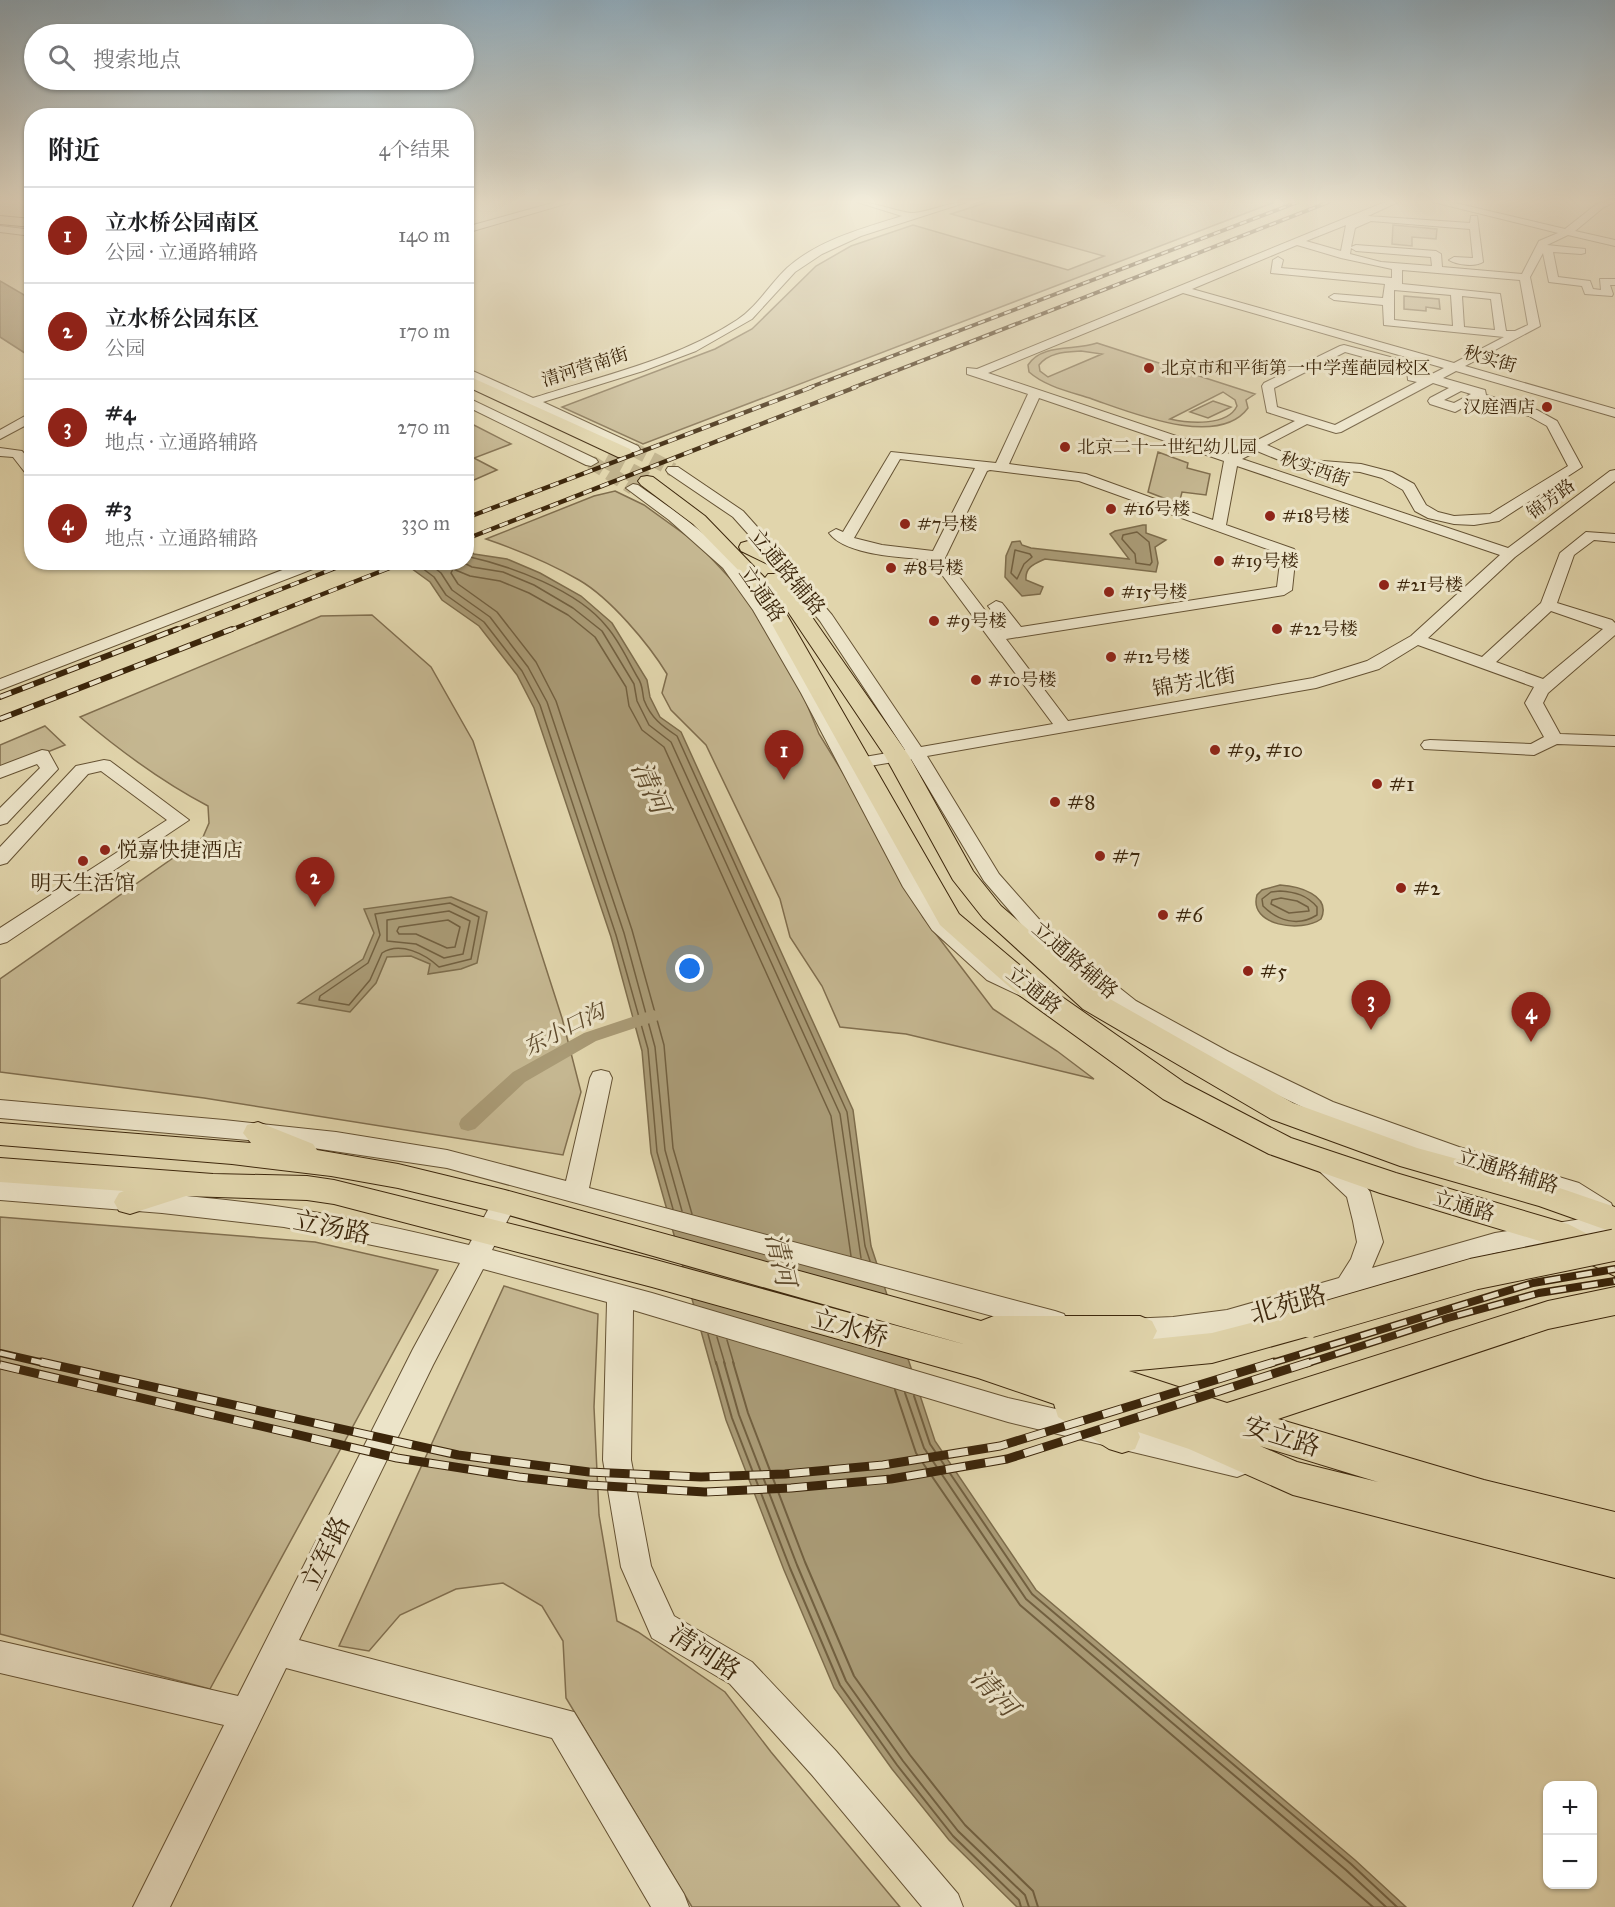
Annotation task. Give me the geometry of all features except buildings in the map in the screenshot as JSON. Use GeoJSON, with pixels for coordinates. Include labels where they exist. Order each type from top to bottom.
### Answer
{"type":"FeatureCollection","features":[{"type":"Feature","properties":{"kind":"main road"},"geometry":{"type":"LineString","coordinates":[[474,384],[628,451]]}},
{"type":"Feature","properties":{"kind":"main road"},"geometry":{"type":"LineString","coordinates":[[474,395],[599,461]]}},
{"type":"Feature","properties":{"kind":"main road","name":"立通路"},"geometry":{"type":"LineString","coordinates":[[654,478],[736,533],[769,570],[906,754],[962,874],[992,912],[1093,1002],[1282,1111],[1411,1158],[1545,1195],[1615,1221]]}},
{"type":"Feature","properties":{"kind":"main road","name":"立通路"},"geometry":{"type":"LineString","coordinates":[[654,478],[754,576],[855,763],[949,919],[1025,985],[1174,1091],[1281,1146],[1391,1184],[1556,1233],[1615,1263]]}},
{"type":"Feature","properties":{"kind":"main road"},"geometry":{"type":"LineString","coordinates":[[748,547],[779,562]]}},
{"type":"Feature","properties":{"kind":"main road"},"geometry":{"type":"LineString","coordinates":[[992,912],[994,880]]}},
{"type":"Feature","properties":{"kind":"main road"},"geometry":{"type":"LineString","coordinates":[[258,1133],[331,1164]]}},
{"type":"Feature","properties":{"kind":"main road"},"geometry":{"type":"LineString","coordinates":[[0,1134],[232,1152],[331,1164],[398,1176],[505,1202],[647,1241]]}},
{"type":"Feature","properties":{"kind":"main road","name":"立汤路"},"geometry":{"type":"LineString","coordinates":[[0,1170],[190,1184],[325,1190],[482,1243],[647,1241]]}},
{"type":"Feature","properties":{"kind":"main road"},"geometry":{"type":"LineString","coordinates":[[130,1202],[190,1184]]}},
{"type":"Feature","properties":{"kind":"main road","name":"立水桥"},"geometry":{"type":"LineString","coordinates":[[647,1241],[956,1312]]}},
{"type":"Feature","properties":{"kind":"main road","name":"立水桥"},"geometry":{"type":"LineString","coordinates":[[647,1241],[978,1363]]}},
{"type":"Feature","properties":{"kind":"main road","name":"北苑路"},"geometry":{"type":"LineString","coordinates":[[1030,1366],[1084,1356],[1170,1354],[1212,1348],[1474,1274],[1615,1245]]}},
{"type":"Feature","properties":{"kind":"main road"},"geometry":{"type":"LineString","coordinates":[[1211,1428],[1548,1315],[1615,1301]]}},
{"type":"Feature","properties":{"kind":"main road"},"geometry":{"type":"LineString","coordinates":[[956,1312],[1041,1332],[1140,1331]]}},
{"type":"Feature","properties":{"kind":"main road","name":"安立路"},"geometry":{"type":"LineString","coordinates":[[956,1312],[1030,1366]]}},
{"type":"Feature","properties":{"kind":"main road","name":"安立路"},"geometry":{"type":"LineString","coordinates":[[978,1363],[1030,1366],[1211,1428],[1615,1530]]}},
{"type":"Feature","properties":{"kind":"main road"},"geometry":{"type":"LineString","coordinates":[[1030,1366],[1122,1437]]}},
{"type":"Feature","properties":{"kind":"main road","name":"安立路"},"geometry":{"type":"LineString","coordinates":[[1211,1428],[1293,1478],[1615,1559]]}},
{"type":"Feature","properties":{"kind":"street","name":"清河营南街"},"geometry":{"type":"LineString","coordinates":[[532,402],[682,353],[741,323],[773,291]]}},
{"type":"Feature","properties":{"kind":"street","name":"秋实西街"},"geometry":{"type":"LineString","coordinates":[[1177,291],[974,372],[1510,554]]}},
{"type":"Feature","properties":{"kind":"street","name":"秋实街"},"geometry":{"type":"LineString","coordinates":[[1189,291],[1615,413]]}},
{"type":"Feature","properties":{"kind":"street"},"geometry":{"type":"LineString","coordinates":[[1335,291],[1334,301],[1388,302]]}},
{"type":"Feature","properties":{"kind":"street"},"geometry":{"type":"LineString","coordinates":[[1391,291],[1388,302],[1388,323],[1517,335]]}},
{"type":"Feature","properties":{"kind":"street"},"geometry":{"type":"LineString","coordinates":[[1448,291],[1496,296],[1501,333]]}},
{"type":"Feature","properties":{"kind":"street"},"geometry":{"type":"LineString","coordinates":[[1336,429],[1435,382],[1454,367],[1534,326],[1533,291]]}},
{"type":"Feature","properties":{"kind":"street"},"geometry":{"type":"LineString","coordinates":[[1588,291],[1608,294],[1607,291]]}},
{"type":"Feature","properties":{"kind":"street"},"geometry":{"type":"LineString","coordinates":[[1456,292],[1459,330]]}},
{"type":"Feature","properties":{"kind":"street"},"geometry":{"type":"LineString","coordinates":[[1582,296],[1615,299]]}},
{"type":"Feature","properties":{"kind":"street"},"geometry":{"type":"LineString","coordinates":[[1356,429],[1349,433],[1270,409],[1268,387],[1344,348],[1413,367],[1412,377],[1460,387],[1481,393],[1455,408],[1434,401],[1460,387]]}},
{"type":"Feature","properties":{"kind":"street"},"geometry":{"type":"LineString","coordinates":[[474,374],[628,451]]}},
{"type":"Feature","properties":{"kind":"street"},"geometry":{"type":"LineString","coordinates":[[1035,393],[993,469],[937,558],[1064,727]]}},
{"type":"Feature","properties":{"kind":"street"},"geometry":{"type":"LineString","coordinates":[[1257,445],[1296,463],[1360,468],[1387,475],[1409,487],[1420,508],[1433,515],[1474,521],[1494,518],[1575,467],[1552,424],[1533,413],[1476,396]]}},
{"type":"Feature","properties":{"kind":"street"},"geometry":{"type":"LineString","coordinates":[[474,405],[599,461]]}},
{"type":"Feature","properties":{"kind":"street"},"geometry":{"type":"LineString","coordinates":[[1219,526],[1231,459],[1306,420]]}},
{"type":"Feature","properties":{"kind":"street"},"geometry":{"type":"LineString","coordinates":[[0,435],[24,421]]}},
{"type":"Feature","properties":{"kind":"street"},"geometry":{"type":"LineString","coordinates":[[0,452],[17,454],[24,462]]}},
{"type":"Feature","properties":{"kind":"street"},"geometry":{"type":"LineString","coordinates":[[938,556],[841,536],[897,455],[993,469]]}},
{"type":"Feature","properties":{"kind":"street"},"geometry":{"type":"LineString","coordinates":[[960,466],[1081,477],[1289,552],[1284,590],[995,636]]}},
{"type":"Feature","properties":{"kind":"street","name":"锦芳路"},"geometry":{"type":"LineString","coordinates":[[1510,554],[1615,474]]}},
{"type":"Feature","properties":{"kind":"street","name":"立通路辅路"},"geometry":{"type":"LineString","coordinates":[[654,478],[738,514],[826,618],[906,754],[994,880],[1047,941],[1128,1006],[1221,1058],[1325,1108],[1452,1154],[1570,1190],[1615,1221]]}},
{"type":"Feature","properties":{"kind":"street"},"geometry":{"type":"LineString","coordinates":[[1485,664],[1548,605],[1567,553],[1591,535],[1615,538]]}},
{"type":"Feature","properties":{"kind":"street","name":"锦芳北街"},"geometry":{"type":"LineString","coordinates":[[855,763],[1316,683],[1373,665],[1417,639],[1510,554]]}},
{"type":"Feature","properties":{"kind":"street"},"geometry":{"type":"LineString","coordinates":[[0,686],[297,570]]}},
{"type":"Feature","properties":{"kind":"street"},"geometry":{"type":"LineString","coordinates":[[1548,605],[1611,624],[1612,629],[1536,695],[1534,703],[1554,739]]}},
{"type":"Feature","properties":{"kind":"street"},"geometry":{"type":"LineString","coordinates":[[996,606],[1016,632]]}},
{"type":"Feature","properties":{"kind":"street"},"geometry":{"type":"LineString","coordinates":[[1417,639],[1546,686]]}},
{"type":"Feature","properties":{"kind":"street"},"geometry":{"type":"LineString","coordinates":[[1430,745],[1468,745],[1534,750],[1554,739],[1615,741]]}},
{"type":"Feature","properties":{"kind":"street"},"geometry":{"type":"LineString","coordinates":[[0,773],[42,755],[49,769],[0,819]]}},
{"type":"Feature","properties":{"kind":"street"},"geometry":{"type":"LineString","coordinates":[[0,860],[82,770],[104,765],[180,820],[0,937]]}},
{"type":"Feature","properties":{"kind":"street"},"geometry":{"type":"LineString","coordinates":[[576,1192],[601,1078]]}},
{"type":"Feature","properties":{"kind":"street"},"geometry":{"type":"LineString","coordinates":[[0,1109],[258,1133],[428,1155],[576,1192],[647,1241]]}},
{"type":"Feature","properties":{"kind":"street"},"geometry":{"type":"LineString","coordinates":[[1323,1161],[1358,1192],[1366,1221],[1370,1242],[1362,1263],[1347,1287]]}},
{"type":"Feature","properties":{"kind":"street","name":"立汤路"},"geometry":{"type":"LineString","coordinates":[[0,1190],[224,1210],[482,1243],[620,1295],[658,1306]]}},
{"type":"Feature","properties":{"kind":"street","name":"立军路"},"geometry":{"type":"LineString","coordinates":[[151,1907],[277,1650],[482,1243],[505,1202]]}},
{"type":"Feature","properties":{"kind":"street","name":"北苑路"},"geometry":{"type":"LineString","coordinates":[[1140,1331],[1227,1321],[1494,1242],[1615,1221]]}},
{"type":"Feature","properties":{"kind":"street","name":"清河路"},"geometry":{"type":"LineString","coordinates":[[620,1295],[617,1460],[636,1567],[663,1627],[741,1673],[824,1763],[945,1907]]}},
{"type":"Feature","properties":{"kind":"street","name":"立水桥"},"geometry":{"type":"LineString","coordinates":[[658,1306],[978,1401]]}},
{"type":"Feature","properties":{"kind":"street","name":"安立路"},"geometry":{"type":"LineString","coordinates":[[978,1401],[1293,1478]]}},
{"type":"Feature","properties":{"kind":"street"},"geometry":{"type":"LineString","coordinates":[[277,1650],[562,1724],[670,1907]]}},
{"type":"Feature","properties":{"kind":"street"},"geometry":{"type":"LineString","coordinates":[[0,1657],[245,1714]]}},
{"type":"Feature","properties":{"kind":"shaded area"},"geometry":{"type":"Polygon","coordinates":[[[791,291],[1043,291],[643,444],[562,407],[715,349],[752,329],[791,291]]]}},
{"type":"Feature","properties":{"kind":"shaded area"},"geometry":{"type":"Polygon","coordinates":[[[1404,296],[1439,299],[1440,309],[1426,307],[1426,311],[1404,309],[1404,296]]]}},
{"type":"Feature","properties":{"kind":"shaded area"},"geometry":{"type":"Polygon","coordinates":[[[1097,343],[1255,394],[1246,400],[1248,408],[1234,420],[1216,426],[1195,427],[1173,424],[1128,412],[1051,385],[1029,372],[1028,365],[1042,353],[1097,343]],[[1081,351],[1048,357],[1039,365],[1040,371],[1048,377],[1102,354],[1081,351]],[[1223,392],[1170,419],[1206,422],[1225,417],[1237,406],[1235,400],[1223,392]]]}},
{"type":"Feature","properties":{"kind":"shaded area"},"geometry":{"type":"Polygon","coordinates":[[[1213,401],[1231,407],[1208,418],[1190,412],[1213,401]]]}},
{"type":"Feature","properties":{"kind":"shaded area"},"geometry":{"type":"Polygon","coordinates":[[[474,425],[511,444],[474,458],[474,425]]]}},
{"type":"Feature","properties":{"kind":"shaded area"},"geometry":{"type":"Polygon","coordinates":[[[1158,452],[1188,463],[1187,468],[1210,474],[1206,495],[1182,492],[1179,504],[1148,492],[1158,452]]]}},
{"type":"Feature","properties":{"kind":"shaded area"},"geometry":{"type":"Polygon","coordinates":[[[474,458],[497,470],[474,480],[474,458]]]}},
{"type":"Feature","properties":{"kind":"shaded area"},"geometry":{"type":"Polygon","coordinates":[[[615,491],[644,505],[698,544],[740,589],[797,680],[819,734],[885,841],[923,917],[993,1009],[1057,1051],[1094,1079],[906,1034],[840,1027],[822,986],[790,937],[780,899],[706,745],[671,710],[662,693],[667,674],[650,649],[628,622],[591,588],[545,562],[486,539],[594,496],[615,491]]]}},
{"type":"Feature","properties":{"kind":"shaded area"},"geometry":{"type":"Polygon","coordinates":[[[372,615],[431,667],[473,741],[562,1018],[581,1092],[563,1155],[204,1098],[0,1072],[0,979],[203,837],[209,823],[208,806],[141,765],[80,717],[321,616],[372,615]]]}},
{"type":"Feature","properties":{"kind":"shaded area"},"geometry":{"type":"Polygon","coordinates":[[[45,726],[65,745],[0,771],[0,745],[45,726]]]}},
{"type":"Feature","properties":{"kind":"shaded area"},"geometry":{"type":"Polygon","coordinates":[[[0,1217],[315,1242],[438,1270],[210,1689],[0,1634],[0,1217]]]}},
{"type":"Feature","properties":{"kind":"shaded area"},"geometry":{"type":"Polygon","coordinates":[[[504,1286],[598,1314],[594,1407],[599,1515],[617,1621],[638,1632],[725,1692],[771,1752],[900,1907],[692,1907],[566,1698],[563,1641],[542,1606],[503,1583],[456,1589],[400,1615],[369,1651],[339,1646],[504,1286]]]}},
{"type":"Feature","properties":{"kind":"water"},"geometry":{"type":"Polygon","coordinates":[[[0,291],[17,291],[24,295],[24,352],[0,337],[0,291]]]}},
{"type":"Feature","properties":{"kind":"water"},"geometry":{"type":"Polygon","coordinates":[[[1146,525],[1146,533],[1166,540],[1155,547],[1158,563],[1156,572],[1045,559],[1031,566],[1026,576],[1026,580],[1043,587],[1040,594],[1022,596],[1005,577],[1006,556],[1012,542],[1020,541],[1022,545],[1031,548],[1129,559],[1110,534],[1146,525]]]}},
{"type":"Feature","properties":{"kind":"water","name":"清河"},"geometry":{"type":"Polygon","coordinates":[[[474,554],[507,559],[540,573],[581,596],[612,623],[647,680],[650,697],[660,717],[681,732],[853,1110],[871,1246],[935,1441],[1036,1590],[1355,1860],[1406,1907],[1017,1907],[949,1840],[892,1769],[834,1688],[784,1570],[726,1420],[651,1153],[642,1051],[611,937],[534,708],[517,675],[479,626],[442,600],[430,582],[414,570],[474,570],[474,554]]]}},
{"type":"Feature","properties":{"kind":"water"},"geometry":{"type":"Polygon","coordinates":[[[1280,885],[1296,887],[1318,898],[1323,911],[1321,919],[1302,926],[1278,924],[1268,920],[1256,906],[1257,895],[1262,890],[1280,885]]]}},
{"type":"Feature","properties":{"kind":"water"},"geometry":{"type":"Polygon","coordinates":[[[451,897],[487,912],[477,963],[461,969],[428,974],[430,964],[411,956],[387,957],[376,983],[350,1012],[298,1003],[363,959],[374,933],[364,909],[451,897]]]}},
{"type":"Feature","properties":{"kind":"waterway","name":"东小口沟"},"geometry":{"type":"LineString","coordinates":[[468,1124],[519,1077],[590,1037],[653,1016]]}},
{"type":"Feature","properties":{"kind":"tunnel"},"geometry":{"type":"LineString","coordinates":[[633,449],[673,470]]}},
{"type":"Feature","properties":{"kind":"tunnel"},"geometry":{"type":"LineString","coordinates":[[606,459],[647,481]]}},
{"type":"Feature","properties":{"kind":"tunnel"},"geometry":{"type":"LineString","coordinates":[[591,462],[633,488]]}},
{"type":"Feature","properties":{"kind":"railway"},"geometry":{"type":"LineString","coordinates":[[808,388],[1064,291]]}},
{"type":"Feature","properties":{"kind":"railway"},"geometry":{"type":"LineString","coordinates":[[852,388],[1101,291]]}},
{"type":"Feature","properties":{"kind":"railway"},"geometry":{"type":"LineString","coordinates":[[474,515],[812,387]]}},
{"type":"Feature","properties":{"kind":"railway"},"geometry":{"type":"LineString","coordinates":[[474,536],[856,387]]}},
{"type":"Feature","properties":{"kind":"railway"},"geometry":{"type":"LineString","coordinates":[[173,631],[330,570]]}},
{"type":"Feature","properties":{"kind":"railway"},"geometry":{"type":"LineString","coordinates":[[228,631],[384,570]]}},
{"type":"Feature","properties":{"kind":"railway"},"geometry":{"type":"LineString","coordinates":[[0,697],[177,629]]}},
{"type":"Feature","properties":{"kind":"railway"},"geometry":{"type":"LineString","coordinates":[[0,719],[232,629]]}},
{"type":"Feature","properties":{"kind":"railway"},"geometry":{"type":"LineString","coordinates":[[1269,1364],[1533,1283],[1615,1269]]}},
{"type":"Feature","properties":{"kind":"railway"},"geometry":{"type":"LineString","coordinates":[[1305,1364],[1448,1318],[1539,1293],[1615,1281]]}},
{"type":"Feature","properties":{"kind":"railway"},"geometry":{"type":"LineString","coordinates":[[0,1353],[48,1364]]}},
{"type":"Feature","properties":{"kind":"railway"},"geometry":{"type":"LineString","coordinates":[[41,1362],[458,1455],[589,1472],[701,1477],[785,1474],[883,1465],[1000,1446],[1274,1362]]}},
{"type":"Feature","properties":{"kind":"railway"},"geometry":{"type":"LineString","coordinates":[[0,1365],[397,1458],[519,1477],[589,1485],[705,1492],[791,1488],[891,1479],[1007,1459],[1310,1362]]}},
{"type":"Feature","properties":{"kind":"place","name":"北京市和平街第一中学莲葩园校区"},"geometry":{"type":"Point","coordinates":[1149,368]}},
{"type":"Feature","properties":{"kind":"place","name":"汉庭酒店"},"geometry":{"type":"Point","coordinates":[1547,407]}},
{"type":"Feature","properties":{"kind":"place","name":"北京二十一世纪幼儿园"},"geometry":{"type":"Point","coordinates":[1065,447]}},
{"type":"Feature","properties":{"kind":"place","name":"#16号楼"},"geometry":{"type":"Point","coordinates":[1111,509]}},
{"type":"Feature","properties":{"kind":"place","name":"#18号楼"},"geometry":{"type":"Point","coordinates":[1270,516]}},
{"type":"Feature","properties":{"kind":"place","name":"#7号楼"},"geometry":{"type":"Point","coordinates":[905,524]}},
{"type":"Feature","properties":{"kind":"place","name":"#19号楼"},"geometry":{"type":"Point","coordinates":[1219,561]}},
{"type":"Feature","properties":{"kind":"place","name":"#8号楼"},"geometry":{"type":"Point","coordinates":[891,568]}},
{"type":"Feature","properties":{"kind":"place","name":"#21号楼"},"geometry":{"type":"Point","coordinates":[1384,585]}},
{"type":"Feature","properties":{"kind":"place","name":"#15号楼"},"geometry":{"type":"Point","coordinates":[1109,592]}},
{"type":"Feature","properties":{"kind":"place","name":"#9号楼"},"geometry":{"type":"Point","coordinates":[934,621]}},
{"type":"Feature","properties":{"kind":"place","name":"#22号楼"},"geometry":{"type":"Point","coordinates":[1277,629]}},
{"type":"Feature","properties":{"kind":"place","name":"#12号楼"},"geometry":{"type":"Point","coordinates":[1111,657]}},
{"type":"Feature","properties":{"kind":"place","name":"#10号楼"},"geometry":{"type":"Point","coordinates":[976,680]}},
{"type":"Feature","properties":{"kind":"place","name":"#9, #10"},"geometry":{"type":"Point","coordinates":[1215,750]}},
{"type":"Feature","properties":{"kind":"place","name":"立水桥公园南区"},"geometry":{"type":"Point","coordinates":[784,780]}},
{"type":"Feature","properties":{"kind":"place","name":"#1"},"geometry":{"type":"Point","coordinates":[1377,784]}},
{"type":"Feature","properties":{"kind":"place","name":"#8"},"geometry":{"type":"Point","coordinates":[1055,802]}},
{"type":"Feature","properties":{"kind":"place","name":"悦嘉快捷酒店"},"geometry":{"type":"Point","coordinates":[105,850]}},
{"type":"Feature","properties":{"kind":"place","name":"#7"},"geometry":{"type":"Point","coordinates":[1100,856]}},
{"type":"Feature","properties":{"kind":"place","name":"明天生活馆"},"geometry":{"type":"Point","coordinates":[83,861]}},
{"type":"Feature","properties":{"kind":"place","name":"#2"},"geometry":{"type":"Point","coordinates":[1401,888]}},
{"type":"Feature","properties":{"kind":"place","name":"立水桥公园东区"},"geometry":{"type":"Point","coordinates":[315,907]}},
{"type":"Feature","properties":{"kind":"place","name":"#6"},"geometry":{"type":"Point","coordinates":[1163,915]}},
{"type":"Feature","properties":{"kind":"place","name":"#5"},"geometry":{"type":"Point","coordinates":[1248,971]}},
{"type":"Feature","properties":{"kind":"place","name":"#4"},"geometry":{"type":"Point","coordinates":[1371,1030]}},
{"type":"Feature","properties":{"kind":"place","name":"#3"},"geometry":{"type":"Point","coordinates":[1531,1042]}}]}
